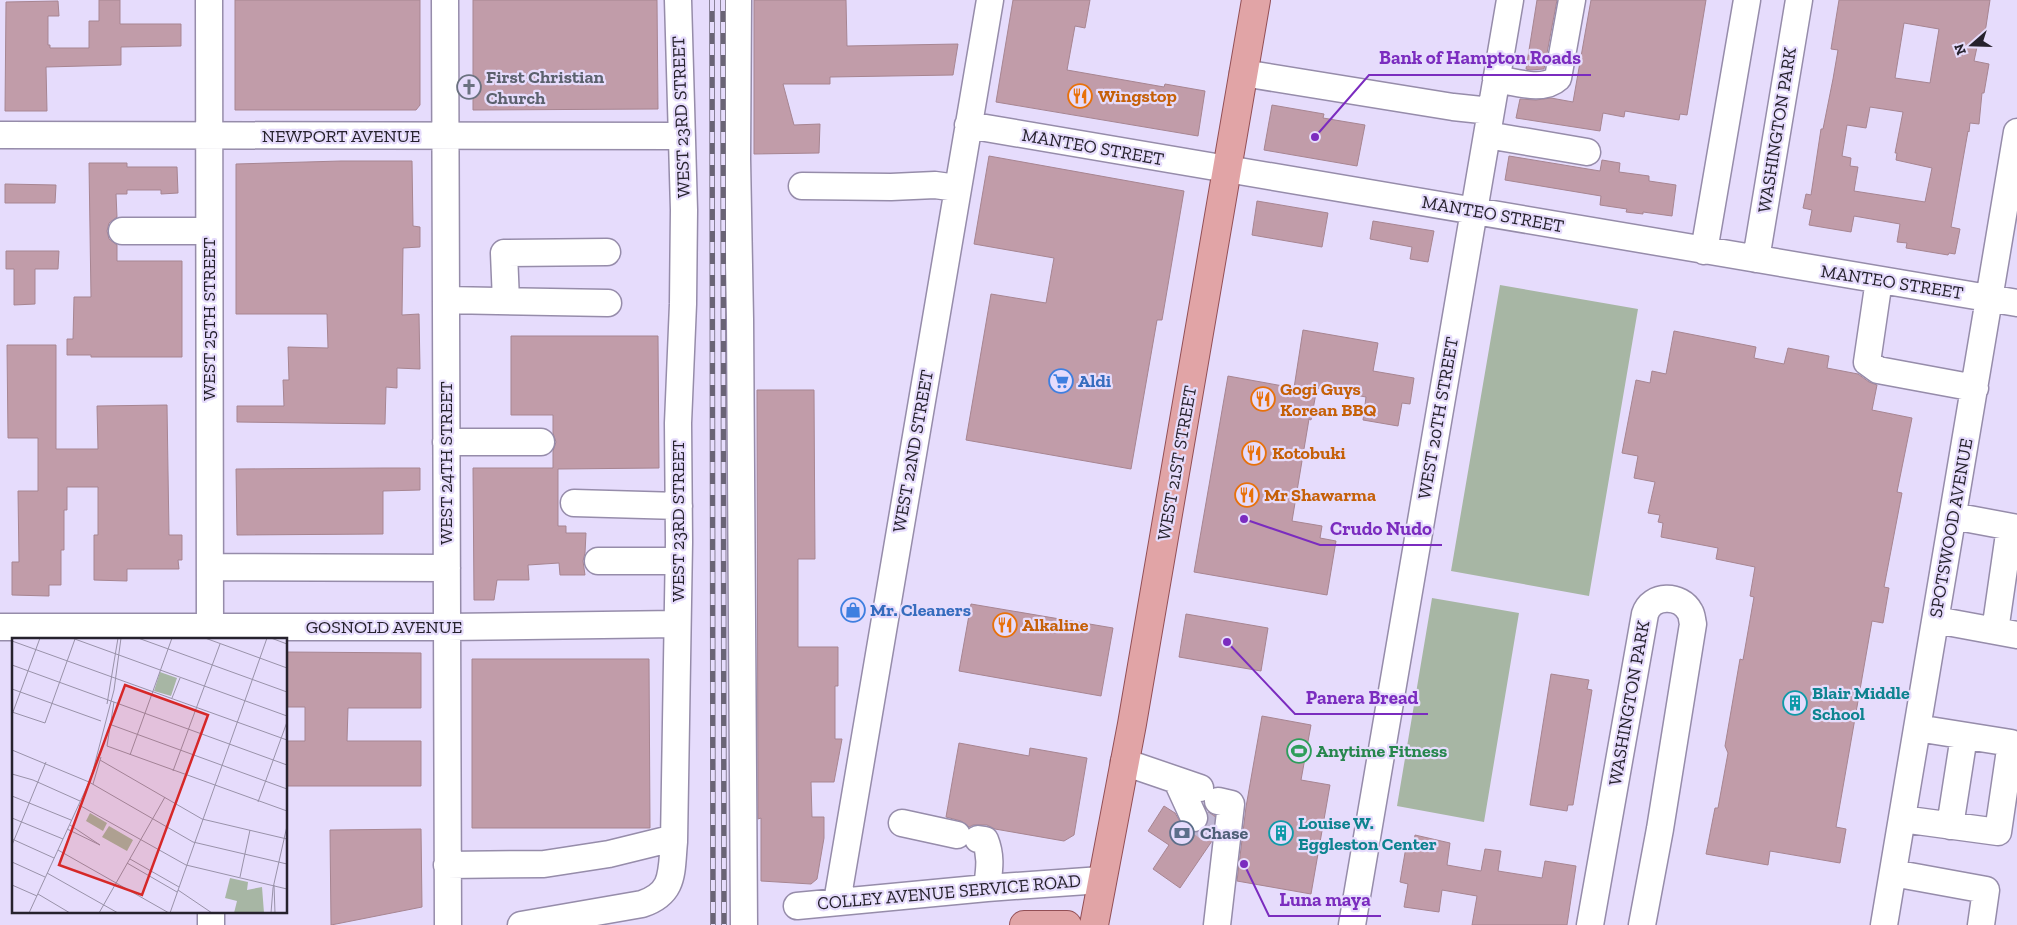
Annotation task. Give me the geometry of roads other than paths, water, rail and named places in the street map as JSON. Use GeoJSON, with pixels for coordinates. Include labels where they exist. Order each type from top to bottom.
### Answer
{"type":"FeatureCollection","features":[{"type":"Feature","properties":{"kind":"main road","name":"WEST 21ST STREET"},"geometry":{"type":"LineString","coordinates":[[1094,925],[1228,169],[1256,0]]}},
{"type":"Feature","properties":{"kind":"main road"},"geometry":{"type":"LineString","coordinates":[[1024,925],[1067,925]]}},
{"type":"Feature","properties":{"kind":"street","name":"WEST 25TH STREET"},"geometry":{"type":"LineString","coordinates":[[208,0],[210,632]]}},
{"type":"Feature","properties":{"kind":"street","name":"WEST 24TH STREET"},"geometry":{"type":"LineString","coordinates":[[445,0],[448,925]]}},
{"type":"Feature","properties":{"kind":"street","name":"WEST 23RD STREET"},"geometry":{"type":"LineString","coordinates":[[520,925],[656,900],[665,892],[670,881],[674,838],[679,506],[678,423],[683,304],[684,210],[678,0]]}},
{"type":"Feature","properties":{"kind":"street"},"geometry":{"type":"LineString","coordinates":[[738,0],[737,159],[740,319],[744,922]]}},
{"type":"Feature","properties":{"kind":"street","name":"WEST 22ND STREET"},"geometry":{"type":"LineString","coordinates":[[837,902],[990,0]]}},
{"type":"Feature","properties":{"kind":"street","name":"WEST 20TH STREET"},"geometry":{"type":"LineString","coordinates":[[1352,925],[1510,0]]}},
{"type":"Feature","properties":{"kind":"street"},"geometry":{"type":"LineString","coordinates":[[1496,79],[1543,85],[1552,84],[1558,78],[1572,0]]}},
{"type":"Feature","properties":{"kind":"street"},"geometry":{"type":"LineString","coordinates":[[1704,251],[1747,0]]}},
{"type":"Feature","properties":{"kind":"street","name":"WASHINGTON PARK"},"geometry":{"type":"LineString","coordinates":[[1756,260],[1799,0]]}},
{"type":"Feature","properties":{"kind":"street"},"geometry":{"type":"LineString","coordinates":[[1243,73],[1420,100],[1453,107],[1489,123],[1587,152]]}},
{"type":"Feature","properties":{"kind":"street","name":"MANTEO STREET"},"geometry":{"type":"LineString","coordinates":[[968,125],[2017,303]]}},
{"type":"Feature","properties":{"kind":"street","name":"SPOTSWOOD AVENUE"},"geometry":{"type":"LineString","coordinates":[[1884,925],[2017,132]]}},
{"type":"Feature","properties":{"kind":"street","name":"NEWPORT AVENUE"},"geometry":{"type":"LineString","coordinates":[[0,135],[681,136]]}},
{"type":"Feature","properties":{"kind":"street"},"geometry":{"type":"LineString","coordinates":[[802,186],[891,187],[935,185],[957,188]]}},
{"type":"Feature","properties":{"kind":"street"},"geometry":{"type":"LineString","coordinates":[[122,231],[209,230]]}},
{"type":"Feature","properties":{"kind":"street"},"geometry":{"type":"LineString","coordinates":[[506,302],[504,253],[607,252]]}},
{"type":"Feature","properties":{"kind":"street"},"geometry":{"type":"LineString","coordinates":[[1879,280],[1867,362],[1878,370],[1975,388]]}},
{"type":"Feature","properties":{"kind":"street"},"geometry":{"type":"LineString","coordinates":[[446,300],[608,303]]}},
{"type":"Feature","properties":{"kind":"street"},"geometry":{"type":"LineString","coordinates":[[446,442],[541,442]]}},
{"type":"Feature","properties":{"kind":"street"},"geometry":{"type":"LineString","coordinates":[[574,503],[679,506]]}},
{"type":"Feature","properties":{"kind":"street"},"geometry":{"type":"LineString","coordinates":[[1936,620],[2006,633],[2014,527],[1953,516]]}},
{"type":"Feature","properties":{"kind":"street"},"geometry":{"type":"LineString","coordinates":[[598,561],[678,561]]}},
{"type":"Feature","properties":{"kind":"street"},"geometry":{"type":"LineString","coordinates":[[210,567],[446,568]]}},
{"type":"Feature","properties":{"kind":"street","name":"WASHINGTON PARK"},"geometry":{"type":"LineString","coordinates":[[1590,925],[1646,609],[1659,599],[1669,598],[1677,600],[1684,605],[1690,612],[1693,624],[1660,829],[1642,925]]}},
{"type":"Feature","properties":{"kind":"street","name":"GOSNOLD AVENUE"},"geometry":{"type":"LineString","coordinates":[[0,627],[210,632],[677,624]]}},
{"type":"Feature","properties":{"kind":"street"},"geometry":{"type":"LineString","coordinates":[[1902,819],[1998,832],[2011,743],[1917,728]]}},
{"type":"Feature","properties":{"kind":"street"},"geometry":{"type":"LineString","coordinates":[[1950,826],[1964,736]]}},
{"type":"Feature","properties":{"kind":"street"},"geometry":{"type":"LineString","coordinates":[[1124,762],[1207,810],[1217,925]]}},
{"type":"Feature","properties":{"kind":"street"},"geometry":{"type":"LineString","coordinates":[[902,823],[985,840],[989,849],[990,859],[987,888]]}},
{"type":"Feature","properties":{"kind":"street"},"geometry":{"type":"LineString","coordinates":[[448,865],[544,864],[610,854],[674,838]]}},
{"type":"Feature","properties":{"kind":"street"},"geometry":{"type":"LineString","coordinates":[[1893,873],[1986,890],[1981,925]]}},
{"type":"Feature","properties":{"kind":"street","name":"COLLEY AVENUE SERVICE ROAD"},"geometry":{"type":"LineString","coordinates":[[797,906],[987,888],[1101,880]]}},
{"type":"Feature","properties":{"kind":"street"},"geometry":{"type":"LineString","coordinates":[[211,912],[211,925]]}},
{"type":"Feature","properties":{"kind":"tunnel"},"geometry":{"type":"LineString","coordinates":[[1194,818],[1212,831]]}},
{"type":"Feature","properties":{"kind":"railway"},"geometry":{"type":"LineString","coordinates":[[712,0],[713,925]]}},
{"type":"Feature","properties":{"kind":"railway"},"geometry":{"type":"LineString","coordinates":[[723,0],[724,925]]}},
{"type":"Feature","properties":{"kind":"place","name":"First Christian Church"},"geometry":{"type":"Point","coordinates":[469,87]}},
{"type":"Feature","properties":{"kind":"place","name":"Wingstop"},"geometry":{"type":"Point","coordinates":[1080,96]}},
{"type":"Feature","properties":{"kind":"place","name":"Bank of Hampton Roads"},"geometry":{"type":"Point","coordinates":[1315,137]}},
{"type":"Feature","properties":{"kind":"place","name":"Aldi"},"geometry":{"type":"Point","coordinates":[1061,381]}},
{"type":"Feature","properties":{"kind":"place","name":"Gogi Guys Korean BBQ"},"geometry":{"type":"Point","coordinates":[1263,399]}},
{"type":"Feature","properties":{"kind":"place","name":"Kotobuki"},"geometry":{"type":"Point","coordinates":[1254,453]}},
{"type":"Feature","properties":{"kind":"place","name":"Mr Shawarma"},"geometry":{"type":"Point","coordinates":[1247,495]}},
{"type":"Feature","properties":{"kind":"place","name":"Crudo Nudo"},"geometry":{"type":"Point","coordinates":[1244,519]}},
{"type":"Feature","properties":{"kind":"place","name":"Mr. Cleaners"},"geometry":{"type":"Point","coordinates":[853,610]}},
{"type":"Feature","properties":{"kind":"place","name":"Alkaline"},"geometry":{"type":"Point","coordinates":[1005,625]}},
{"type":"Feature","properties":{"kind":"place","name":"Panera Bread"},"geometry":{"type":"Point","coordinates":[1227,642]}},
{"type":"Feature","properties":{"kind":"place","name":"Blair Middle School"},"geometry":{"type":"Point","coordinates":[1795,703]}},
{"type":"Feature","properties":{"kind":"place","name":"Anytime Fitness"},"geometry":{"type":"Point","coordinates":[1299,751]}},
{"type":"Feature","properties":{"kind":"place","name":"Chase"},"geometry":{"type":"Point","coordinates":[1182,833]}},
{"type":"Feature","properties":{"kind":"place","name":"Louise W. Eggleston Center"},"geometry":{"type":"Point","coordinates":[1281,833]}},
{"type":"Feature","properties":{"kind":"place","name":"Luna maya"},"geometry":{"type":"Point","coordinates":[1244,864]}}]}
